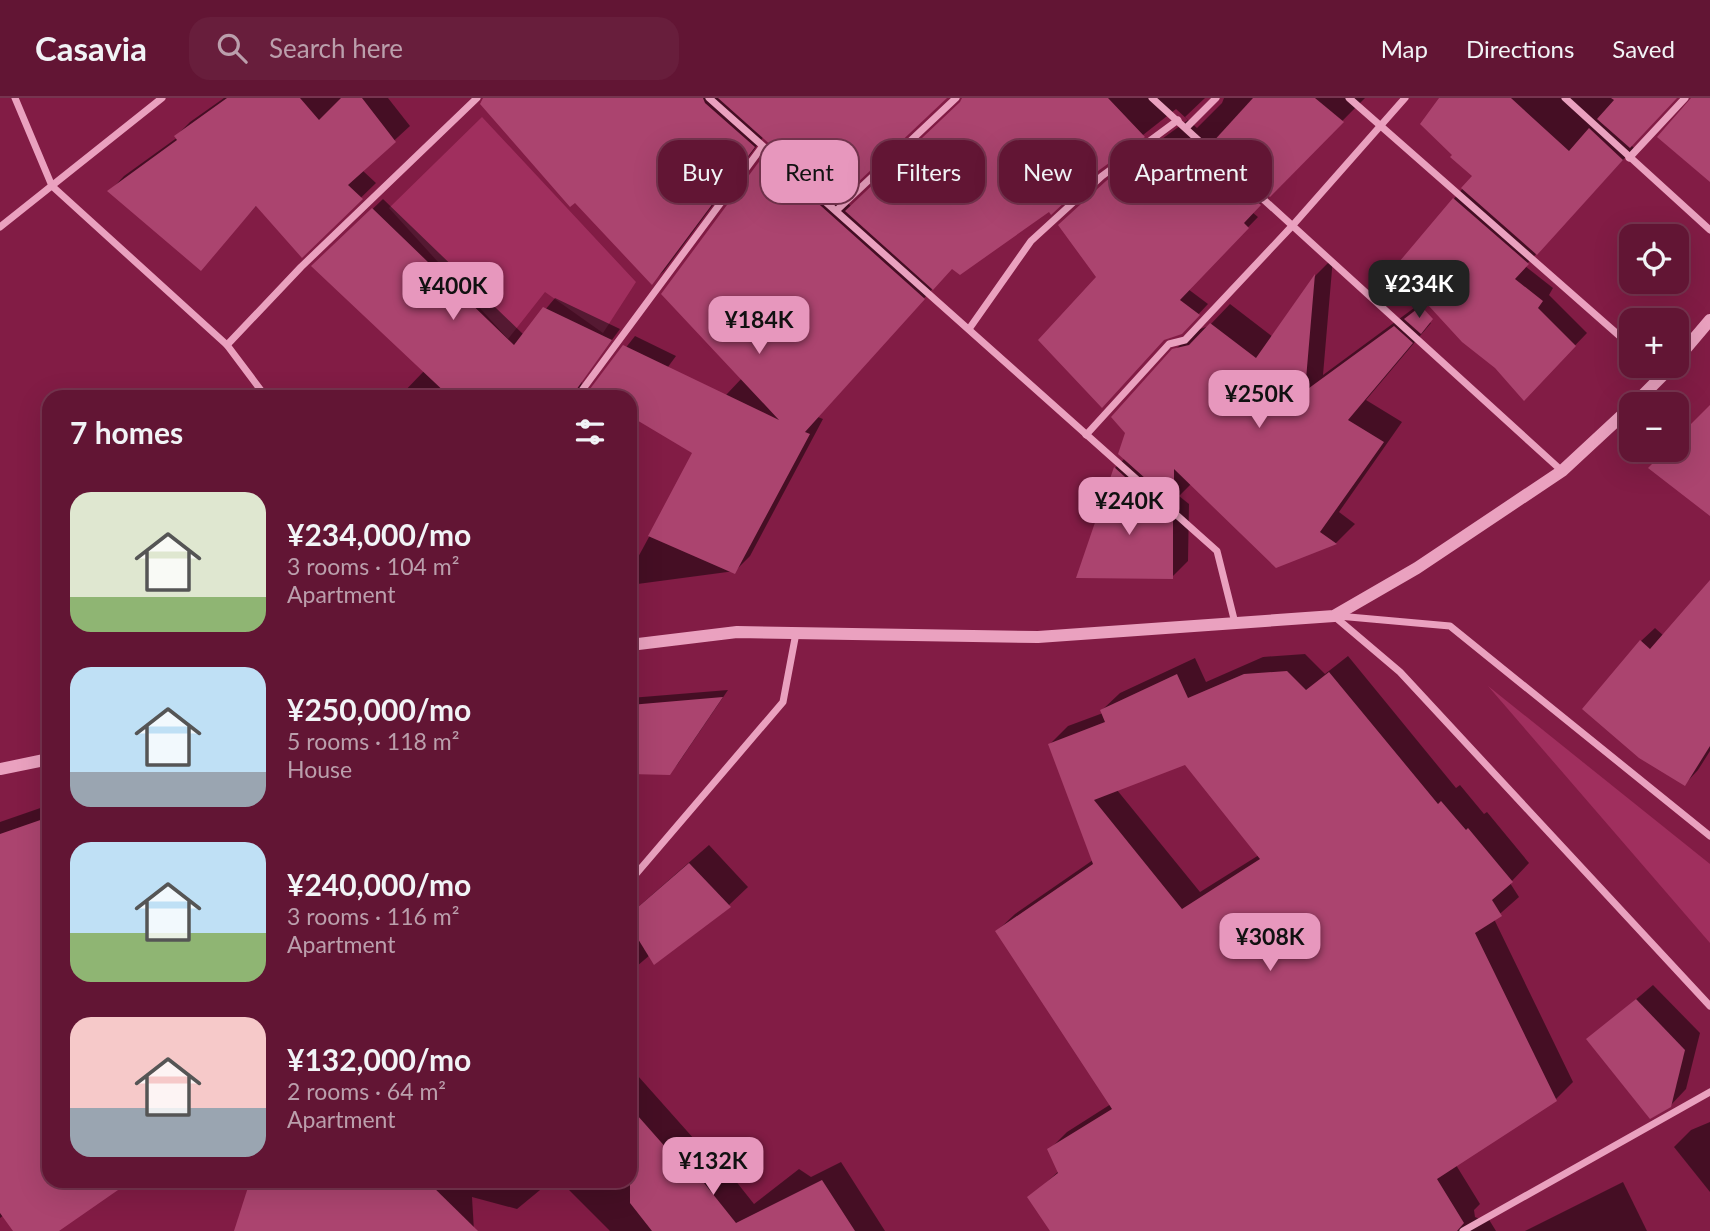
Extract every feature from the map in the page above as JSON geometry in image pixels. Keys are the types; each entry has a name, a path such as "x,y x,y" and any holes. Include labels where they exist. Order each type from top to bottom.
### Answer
{"street":[{"path":"15,98 52,186 228,345 261,390"},
{"path":"0,227 162,98"},
{"path":"228,345 301,267 477,98"},
{"path":"709,98 761,146"},
{"path":"837,210 957,98"},
{"path":"1152,98 1563,471"},
{"path":"1186,128 1216,98"},
{"path":"1349,98 1619,335"},
{"path":"1086,435 1170,344 1185,340 1293,225 1405,98"},
{"path":"1565,98 1710,230"},
{"path":"1629,159 1685,98"},
{"path":"969,329 1031,242 1102,176 1178,120"},
{"path":"582,390 761,148"},
{"path":"829,203 1217,551 1235,623"},
{"path":"1689,345 1710,320"},
{"path":"1646,392 1660,378"},
{"path":"1334,616 1417,568 1563,471 1619,418"},
{"path":"1334,616 1400,672 1710,1006"},
{"path":"637,644 737,632 1038,637 1334,616 1450,626 1710,836"},
{"path":"637,873 783,702 796,633"},
{"path":"0,769 42,760"},
{"path":"1463,1231 1710,1092"}],"shaded area":[{"path":"482,117 636,282 603,333 545,292 508,339 389,208"},
{"path":"1488,686 1710,864 1710,943"}],"building":[{"path":"227,98 300,98 319,120 341,98 362,98 396,142 348,185 363,199 302,258 256,206 201,271 107,191 177,140 174,136"},
{"path":"483,98 703,98 705,103 755,147 747,158 747,140 658,140 658,203 713,203 652,285 575,203 570,207 480,104"},
{"path":"718,98 947,98 903,140 872,140 872,169 858,182 858,140 765,140"},
{"path":"962,98 1108,98 1145,137 1141,140 1110,140 1110,162 1096,173 1096,140 999,140 999,203 1064,203 1051,215 1049,212 960,275 952,269 933,290 845,211 853,203 858,203 858,199 872,185 872,203 985,203 985,140 920,140"},
{"path":"1253,98 1315,98 1344,122 1272,195 1272,140 1215,140"},
{"path":"1439,98 1511,98 1569,151 1589,128 1623,160 1537,255 1461,188 1472,176 1450,157 1452,155 1420,124"},
{"path":"1611,98 1677,98 1630,148 1597,119 1614,100"},
{"path":"1691,98 1710,98 1710,182 1657,137"},
{"path":"761,159 761,203 818,203 925,299 805,432 810,434 735,574 648,536 692,453 637,420 637,390 589,390 623,345 779,420 661,294 728,203 747,203 747,178"},
{"path":"1110,178 1110,203 1261,205 1244,223 1249,228 1180,300 1200,315 1182,334 1164,340 1102,408 1038,340 1096,277 1058,225 1082,203 1096,203 1096,190"},
{"path":"1453,198 1529,264 1515,279 1543,301 1538,308 1576,346 1524,401 1495,368 1462,342 1394,268"},
{"path":"372,208 514,345 543,307 612,340 576,390 443,390 311,266"},
{"path":"1315,274 1305,391 1394,326 1413,343 1348,420 1384,442 1320,532 1337,544 1276,568 1174,469 1174,504 1118,454 1125,433 1111,417 1172,349 1189,345 1210,323 1256,358"},
{"path":"1421,306 1433,319 1421,334 1404,319"},
{"path":"1710,405 1710,516 1648,468 1654,462 1689,462 1689,426"},
{"path":"1114,467 1173,520 1173,579 1076,578"},
{"path":"1710,580 1710,746 1685,786 1639,758 1582,709 1640,640 1650,649"},
{"path":"1287,671 1306,690 1329,672 1438,804 1441,801 1466,830 1468,828 1513,882 1492,900 1502,916 1475,933 1557,1101 1437,1179 1464,1223 1457,1231 1050,1231 1027,1197 1058,1173 1047,1149 1112,1109 995,931 1093,864 1048,744 1105,722 1100,710 1177,674 1188,698 1244,674","holes":["1185,765 1260,859 1182,909 1094,800"]},
{"path":"723,697 670,775 637,774 637,704"},
{"path":"42,819 42,1188 121,1188 59,1231 13,1231 0,1213 0,834"},
{"path":"689,863 731,907 654,965 637,937 637,908"},
{"path":"1636,999 1685,1050 1671,1107 1650,1119 1586,1039"},
{"path":"637,1115 683,1167 688,1163 736,1223 822,1180 855,1231 652,1231 630,1203 630,1188 637,1188"},
{"path":"248,1188 434,1188 478,1231 234,1231"}]}
